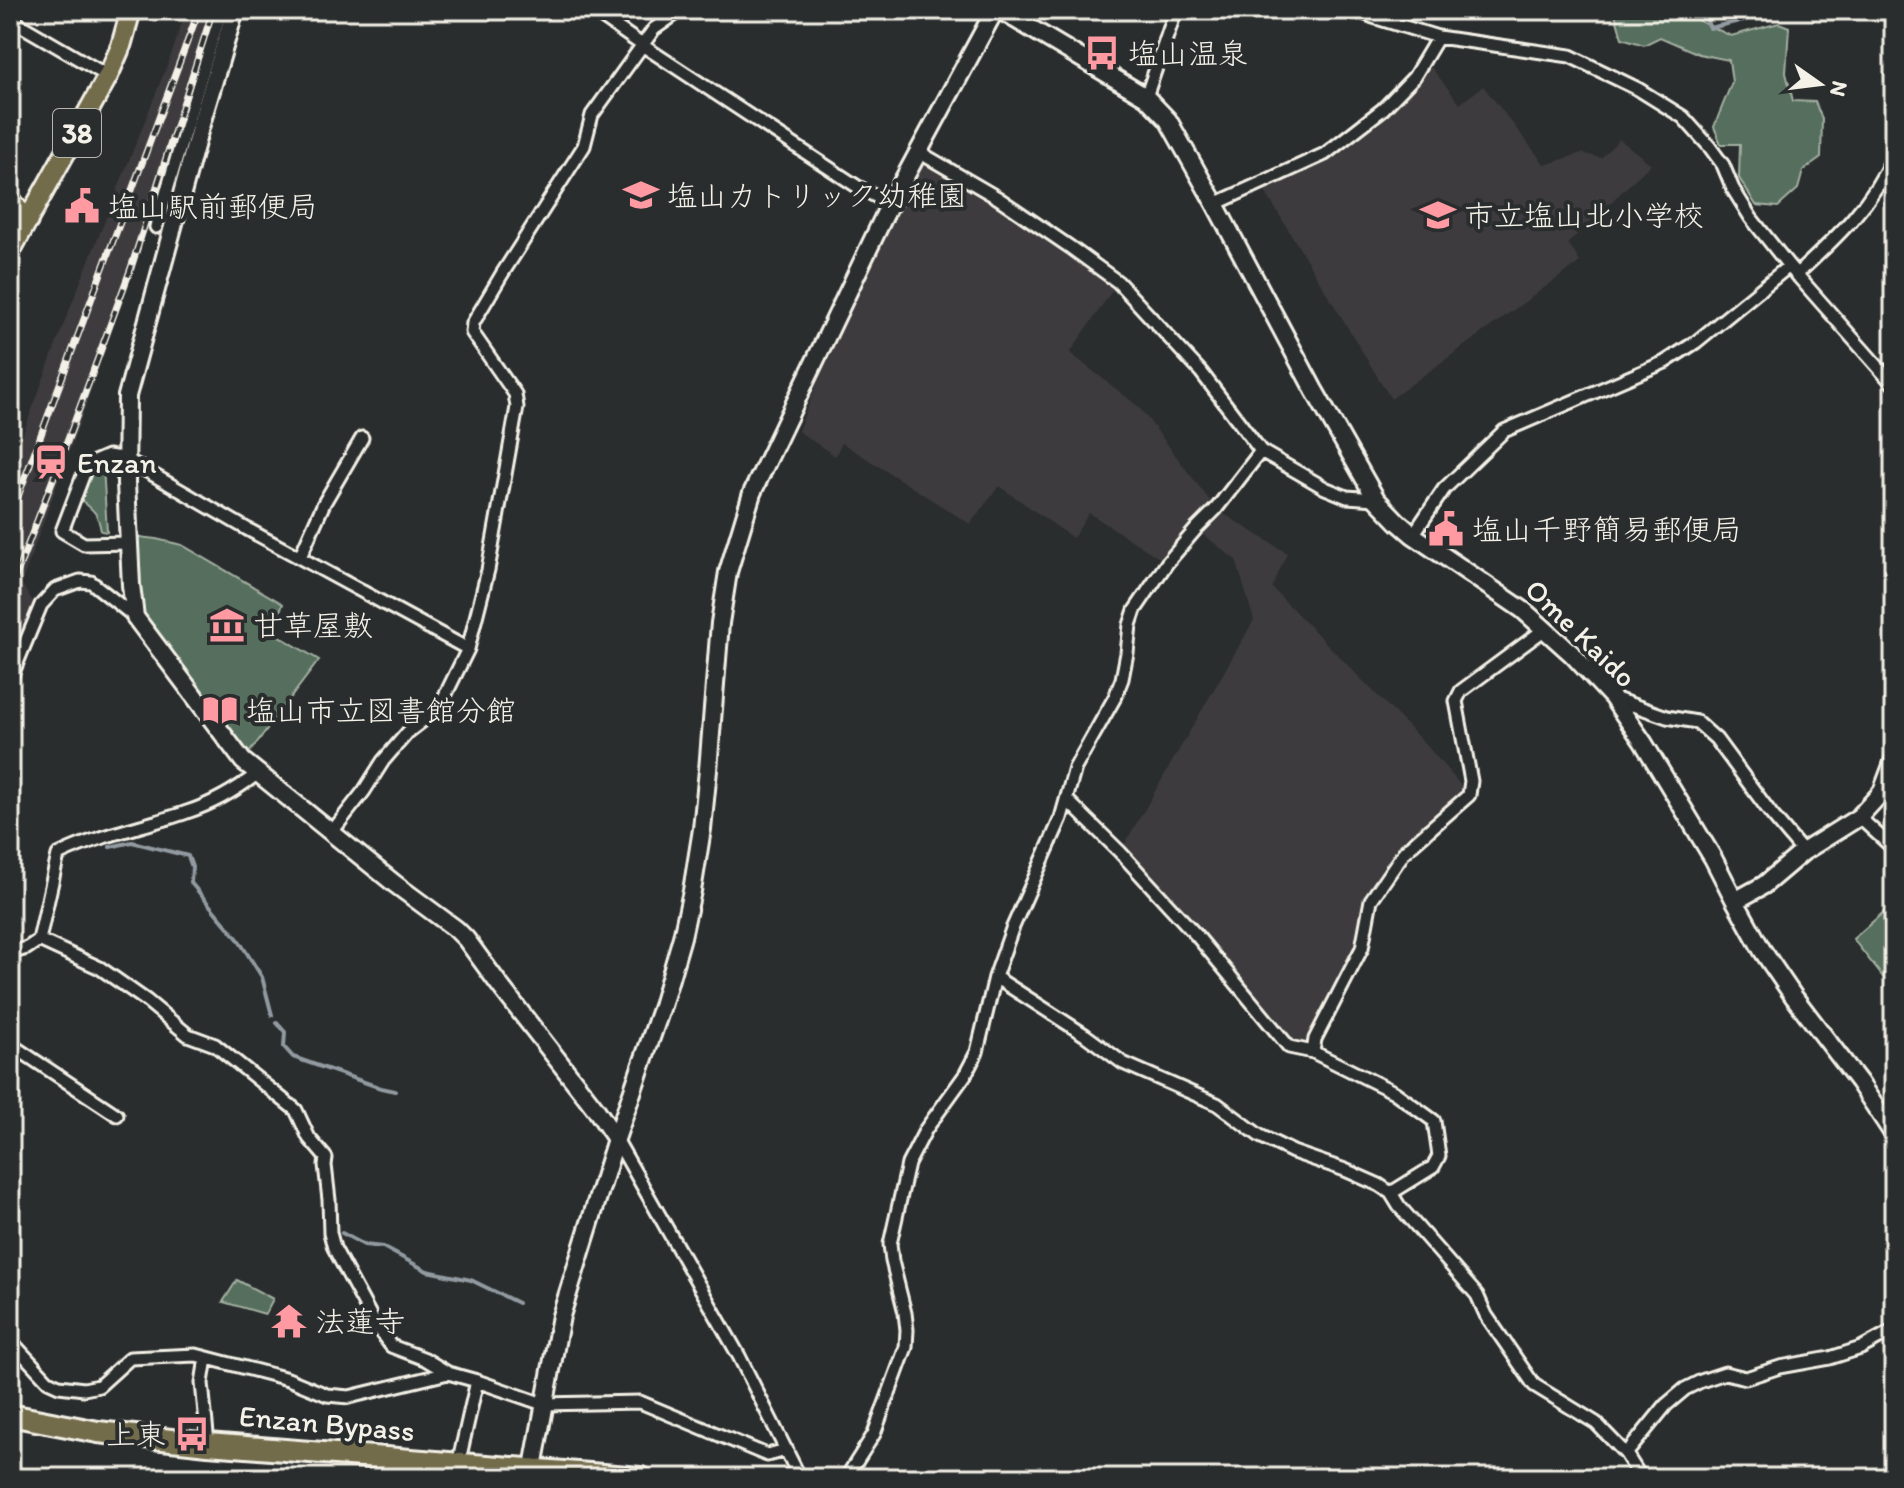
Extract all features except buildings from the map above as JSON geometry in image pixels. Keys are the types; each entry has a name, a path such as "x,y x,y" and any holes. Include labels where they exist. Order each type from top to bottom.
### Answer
{"highway":[{"name":"Enzan Bypass","path":"10,1415 98,1432 456,1471 641,1478"}],"main road":[{"name":"38","path":"10,252 108,76 121,46 131,10"},
{"path":"10,199 28,221"}],"street":[{"path":"156,227 221,10"},
{"path":"135,617 129,543 127,396 235,10"},
{"path":"592,10 858,187 891,204"},
{"path":"331,833 408,732 439,708 468,649 488,570 517,407 515,394 472,332 473,323 584,146 592,115 654,29 681,10"},
{"path":"531,1474 561,1316 682,937 692,891 708,770 720,623 728,572 752,493 891,204 998,10"},
{"name":"Ome Kaido","path":"998,10 1146,97 1168,120 1376,499 1413,535 1523,610 1612,697 1713,858 1762,950 1894,1135"},
{"path":"1146,97 1176,10"},
{"path":"1356,10 1438,37 1570,56 1638,89 1683,117 1723,165 1751,218 1792,271 1894,385"},
{"path":"10,19 108,76"},
{"path":"1215,204 1325,154 1383,109 1414,77 1438,37"},
{"path":"919,152 998,198 1118,282 1201,372 1261,451 1325,488 1347,497 1376,499"},
{"path":"1413,535 1444,489 1504,431 1665,362 1839,235 1860,211 1894,154"},
{"path":"300,557 324,503 362,438"},
{"path":"846,1478 874,1434 906,1347 905,1313 890,1244 908,1164 926,1129 965,1075 977,1052 995,977 1012,929 1061,818 1075,768 1110,707 1122,679 1135,610 1167,563 1216,509 1261,451"},
{"path":"129,543 84,544 62,531 87,465 108,456 126,459 468,649"},
{"path":"10,680 41,605 55,590 80,581 91,582 135,617 243,761 466,939 616,1139 739,1356 800,1478"},
{"path":"1313,1052 1315,1039 1362,948 1371,900 1405,851 1469,795 1471,781 1456,701 1461,691 1545,629"},
{"path":"1612,697 1667,717 1697,722 1716,739 1803,852"},
{"path":"1735,901 1764,885 1803,852 1859,817 1882,792 1894,760"},
{"path":"10,953 39,940 58,855 80,844 190,811 239,788 257,774"},
{"path":"1067,800 1197,936 1289,1047 1313,1052 1394,1092 1434,1121 1439,1156 1433,1167 1391,1193"},
{"path":"1859,817 1894,849"},
{"path":"39,940 100,968 188,1035 215,1045 296,1110 309,1138 326,1158 330,1233 334,1248 376,1326 391,1346 425,1359 448,1373 543,1404 640,1402 767,1455 787,1450"},
{"path":"995,977 1123,1063 1217,1104 1260,1136 1293,1152 1345,1170 1391,1193 1477,1295 1486,1315 1534,1385 1596,1423 1626,1454 1641,1478"},
{"path":"10,1044 117,1115"},
{"path":"1626,1454 1666,1405 1685,1389 1701,1381 1725,1373 1746,1378 1780,1367 1830,1358 1861,1348 1894,1330"},
{"path":"10,1340 48,1381 59,1386 84,1389 99,1386 130,1358 196,1355 288,1379 327,1395 349,1397 448,1373"},
{"path":"206,1358 202,1383 208,1444"},
{"path":"456,1471 477,1381"}],"shaded area":[{"path":"186,10 221,10 21,584 35,604 10,657 10,469"},
{"name":"市立塩山北小学校","path":"1431,67 1460,104 1483,86 1545,165 1582,153 1601,158 1619,139 1651,164 1568,243 1580,262 1391,399 1263,188 1327,154 1395,104"},
{"path":"919,152 1118,282 1070,353 1139,407 1216,509 1287,553 1272,588 1427,746 1469,795 1405,851 1371,900 1362,948 1315,1039 1289,1047 1120,852 1254,620 1236,560 1196,529 1167,563 1089,513 1073,538 999,486 970,524 842,443 835,456 798,431 886,212"}],"green space":[{"path":"1616,10 1688,10 1699,21 1731,36 1779,23 1789,27 1786,73 1793,101 1815,102 1822,119 1821,158 1803,171 1798,189 1778,207 1756,205 1739,178 1740,144 1721,144 1714,127 1732,82 1729,60 1699,54 1660,37 1644,45 1622,38"},
{"path":"103,466 107,532 101,531 95,513 81,500 93,468"},
{"path":"130,536 182,545 283,604 271,631 319,660 243,761 143,629"},
{"path":"1894,903 1894,991 1853,939"},
{"path":"237,1280 273,1299 265,1314 223,1302"}],"waterway":[{"path":"1702,10 1710,28 1786,10"},
{"path":"110,847 132,842 188,856 192,867 191,883 238,939 262,977 272,1015"},
{"path":"277,1023 285,1032 284,1047 293,1057 395,1091"},
{"path":"342,1233 364,1245 383,1247 427,1271 471,1280 518,1303"}],"railway":[{"path":"10,518 199,10"},
{"path":"10,591 131,268 213,10"}],"place":[{"name":"塩山温泉","path":"1102,53"},
{"name":"塩山カトリック幼稚園","path":"641,195"},
{"name":"塩山駅前郵便局","path":"82,206"},
{"name":"市立塩山北小学校","path":"1438,215"},
{"name":"Enzan","path":"51,462"},
{"name":"塩山千野簡易郵便局","path":"1446,529"},
{"name":"甘草屋敷","path":"227,625"},
{"name":"塩山市立図書館分館","path":"220,710"},
{"name":"法蓮寺","path":"289,1321"},
{"name":"上東","path":"192,1434"}]}
